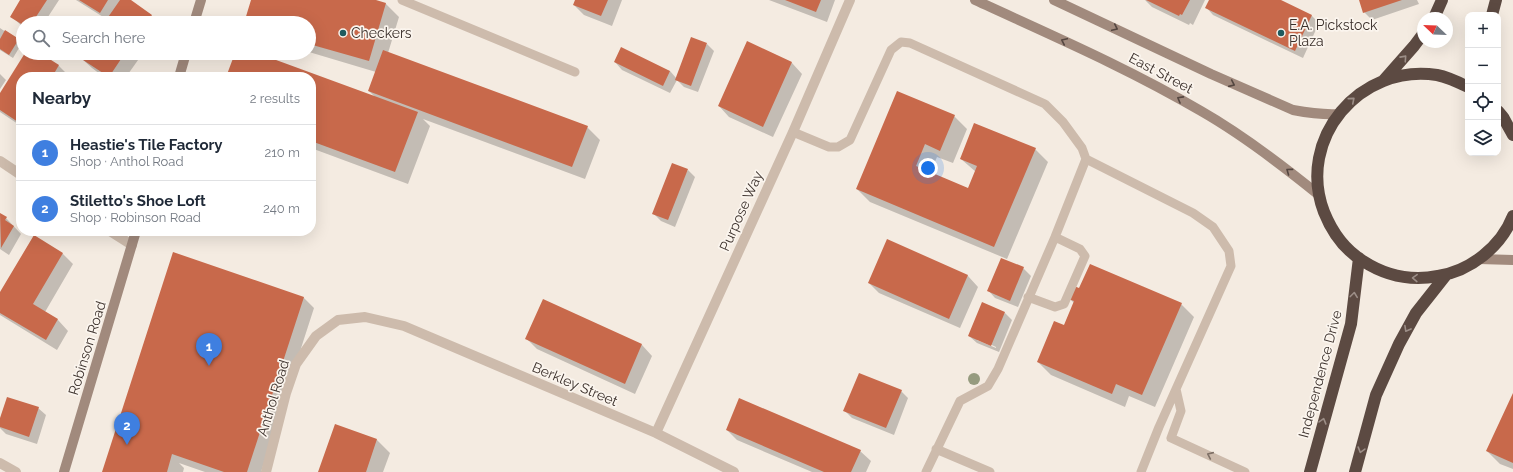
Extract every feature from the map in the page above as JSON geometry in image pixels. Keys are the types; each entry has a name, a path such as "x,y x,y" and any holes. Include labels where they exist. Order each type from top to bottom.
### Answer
{"highway":[{"path":"1437,12 1442,0"},
{"path":"1493,12 1496,0"},
{"path":"1384,80 1417,42"},
{"path":"1465,85 1453,79 1437,75 1417,73 1401,75 1384,80 1368,87 1354,98 1339,114 1328,132 1320,156 1318,175 1319,195 1324,213 1333,230 1346,248 1359,258 1378,270 1398,276 1425,278 1446,275 1464,268 1479,259 1493,247 1513,216"},
{"path":"1501,115 1513,134"},
{"name":"Independence Drive","path":"1310,472 1351,324 1359,258"},
{"path":"1355,472 1376,395 1399,344 1416,313 1446,275"}],"main road":[{"path":"196,16 201,0"},
{"name":"East Street","path":"975,0 1141,78 1202,111 1257,148 1319,195"},
{"name":"East Street","path":"1054,0 1211,74 1294,110 1314,114 1339,114"},
{"path":"180,72 184,60"},
{"name":"Robinson Road","path":"64,472 135,236"},
{"path":"1479,259 1513,260"}],"street":[{"name":"Purpose Way","path":"656,433 793,132 850,0"},
{"path":"0,161 16,172"},
{"path":"118,236 132,245"},
{"name":"Anthol Road","path":"266,472 286,393 296,364 316,336 338,320 365,316 404,326"},
{"name":"Berkley Street","path":"404,326 656,433 719,469 734,472"},
{"path":"0,463 16,472"}],"lane":[{"path":"402,0 576,72"},
{"path":"793,132 829,147 838,148 850,140 891,50 901,42 910,43 1046,104 1063,122 1082,148 1086,159 1055,237 998,369 988,386 960,400 926,472"},
{"path":"1086,159 1193,213 1214,227 1229,251 1231,266 1141,472"},
{"path":"1028,297 1055,307 1064,304 1084,256 1080,249 1055,237"},
{"path":"1176,389 1181,411 1171,438 1245,472"},
{"path":"936,449 990,472"}],"building":[{"path":"20,0 47,0 37,16 16,16 16,21 10,17"},
{"path":"79,0 108,0 100,13"},
{"path":"120,0 131,0 152,15 151,16 109,16"},
{"name":"Checkers","path":"251,0 376,0 386,3 369,61 316,46 316,16 246,16"},
{"path":"575,0 608,0 601,16 573,5"},
{"path":"785,0 821,0 816,12"},
{"path":"1146,0 1190,0 1182,15 1180,14 1179,16"},
{"name":"E.A. Pickstock Plaza","path":"1209,0 1281,0 1312,15 1295,51 1205,8"},
{"path":"1359,0 1402,0 1363,13"},
{"path":"5,30 16,37 16,44 9,55 0,49 0,39"},
{"path":"691,37 707,43 691,86 675,80"},
{"path":"747,41 792,62 763,127 718,106"},
{"path":"621,47 670,71 663,86 614,62"},
{"path":"383,50 588,126 572,167 368,91"},
{"path":"21,60 51,60 59,65 55,72 16,72 16,121 0,110 0,93"},
{"path":"83,60 120,60 112,72 101,72"},
{"path":"232,60 276,60 309,72 228,72"},
{"path":"316,75 418,112 395,172 316,143"},
{"path":"897,91 955,115 940,151 925,144 916,166 968,188 977,166 960,159 974,123 1036,148 994,247 856,189"},
{"path":"672,163 688,169 668,220 652,214"},
{"path":"0,213 7,217 5,220 14,226 1,248"},
{"path":"33,236 63,253 33,304 58,319 46,340 0,313 0,292"},
{"path":"887,239 968,275 949,319 868,283"},
{"path":"173,252 304,297 247,472 224,472 172,454 167,472 102,472"},
{"path":"1001,258 1024,267 1010,301 987,291"},
{"path":"1090,264 1182,303 1142,395 1116,384 1112,394 1037,362 1054,321 1064,325 1074,301 1068,299 1074,286 1079,288"},
{"path":"543,299 642,344 625,384 525,339"},
{"path":"982,302 1005,312 991,346 968,336"},
{"path":"859,373 902,390 886,428 843,411"},
{"path":"1513,393 1513,463 1486,451"},
{"path":"7,397 39,407 29,437 0,427 0,418"},
{"path":"739,398 861,450 851,472 824,472 726,430"},
{"path":"335,424 377,439 366,472 318,472"}],"place":[{"name":"Checkers","path":"343,33"},
{"name":"E.A. Pickstock Plaza","path":"1281,33"},
{"name":"Heastie's Tile Factory","path":"209,366"},
{"name":"Stiletto's Shoe Loft","path":"127,445"}]}
